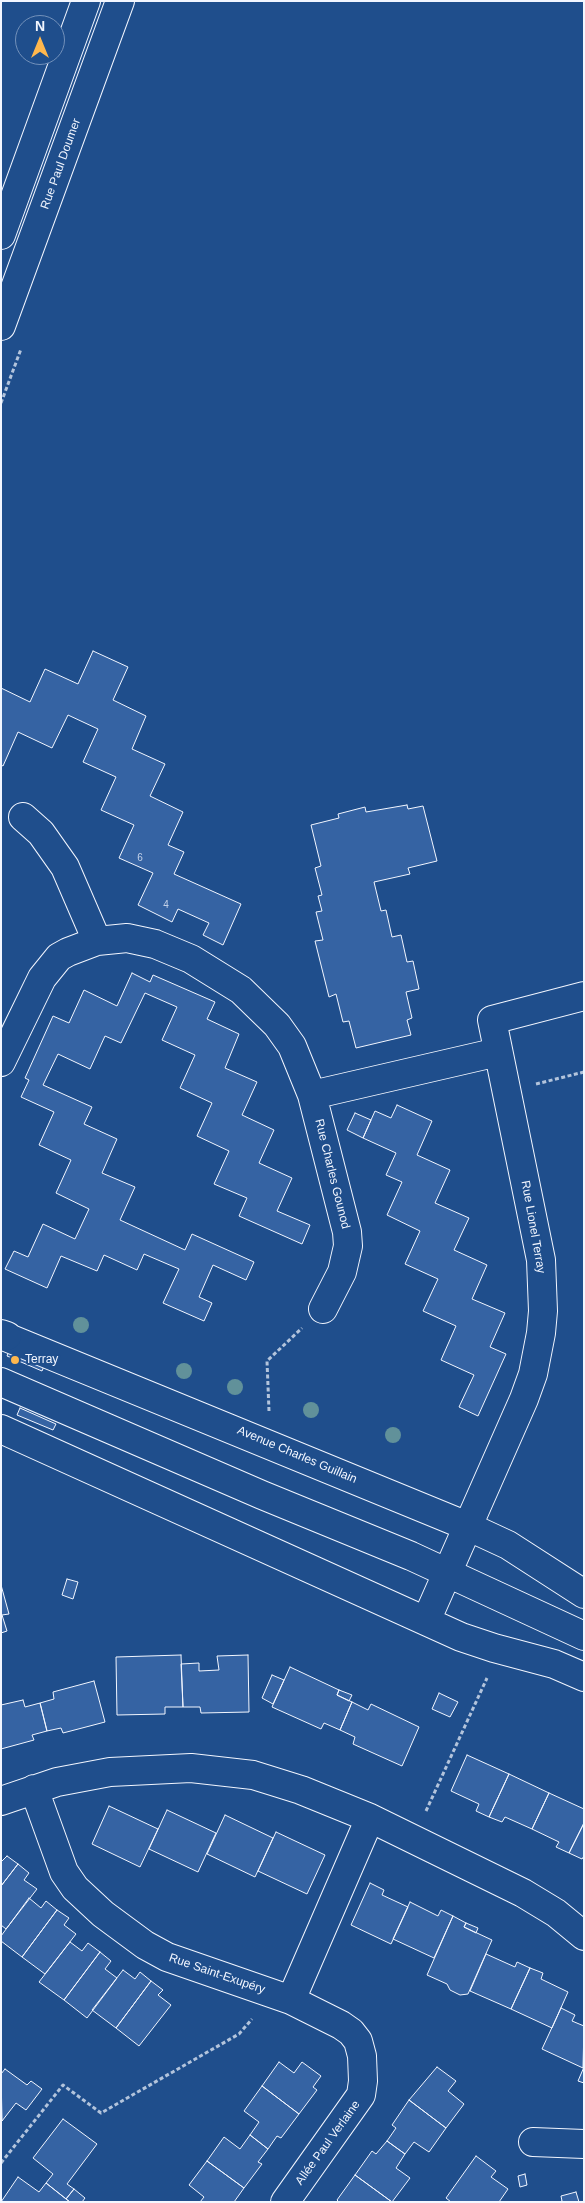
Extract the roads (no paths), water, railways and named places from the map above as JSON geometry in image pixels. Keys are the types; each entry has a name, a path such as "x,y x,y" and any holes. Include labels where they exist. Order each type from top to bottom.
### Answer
{"street":[{"path":"1,235 86,1"},
{"name":"Rue Paul Doumer","path":"1,326 120,1"},
{"path":"22,817 41,833 66,867 96,941"},
{"name":"Rue Charles Gounod","path":"1,1062 42,978 59,958 68,952 96,941 127,938 155,944 191,958 234,985 277,1025 292,1046 312,1094 347,1232 348,1246 342,1272 322,1309"},
{"name":"Rue Lionel Terray","path":"447,1573 524,1399 533,1374 542,1333 544,1311 541,1260 492,1020 584,996"},
{"path":"312,1094 498,1052"},
{"name":"Avenue Charles Guillain","path":"3,1335 467,1526 508,1545 584,1594"},
{"path":"1,1382 262,1495 411,1556 584,1636"},
{"path":"1,1429 426,1621 494,1648 554,1664 584,1677"},
{"path":"426,1621 447,1573"},
{"path":"1,1801 34,1789 110,1772 191,1768 253,1775 276,1781 331,1801 370,1818 539,1902 584,1936"},
{"name":"Rue Saint-Exupéry","path":"34,1789 64,1872 75,1888 103,1914 139,1941 167,1957 282,1997"},
{"path":"282,1997 370,1818"},
{"name":"Allée Paul Verlaine","path":"282,1997 341,2025 351,2032 358,2042 362,2056 364,2080 357,2104 286,2202"},
{"path":"533,2142 584,2144"}],"place":[{"name":"Terray","path":"15,1360"}]}
